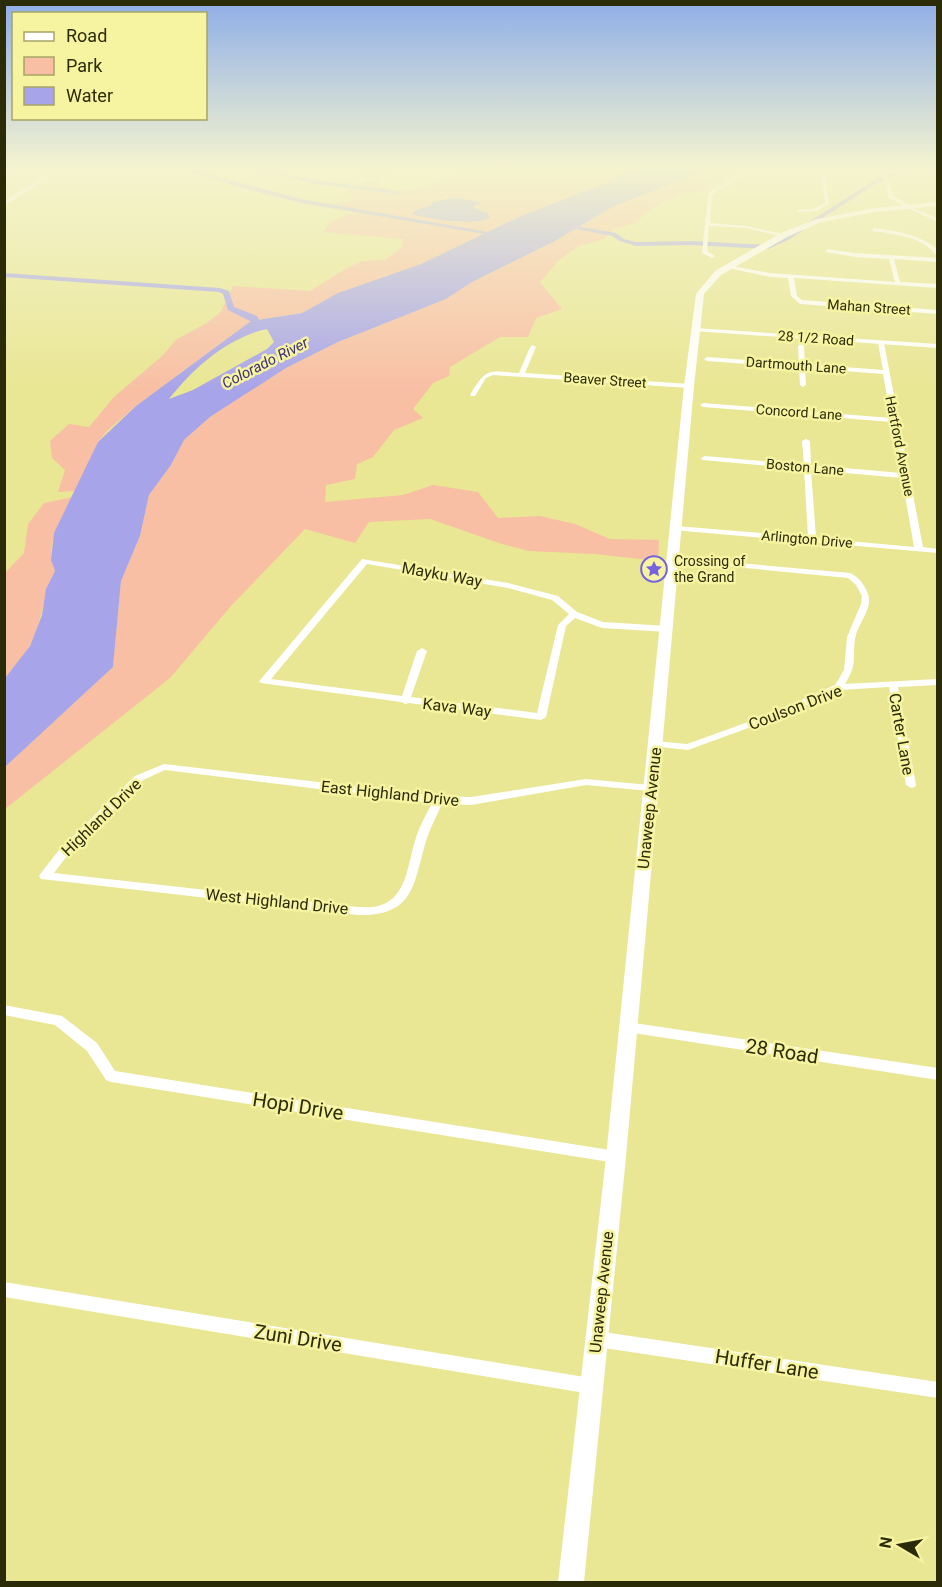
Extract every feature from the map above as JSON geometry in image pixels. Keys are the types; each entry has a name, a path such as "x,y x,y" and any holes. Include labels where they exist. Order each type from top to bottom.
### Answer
{"main road":[{"name":"Unaweep Avenue","path":"571,1582 616,1157 689,386 700,294 710,280 727,267 773,241"}],"street":[{"path":"705,241 704,252 712,256"},
{"path":"826,251 891,257 938,258 935,249 917,241"},
{"path":"891,257 898,283"},
{"path":"727,267 759,274 791,277 938,286"},
{"name":"Mahan Street","path":"791,277 794,296 800,302 938,312"},
{"name":"28 1/2 Road","path":"695,330 938,346"},
{"name":"Hartford Avenue","path":"881,343 919,549"},
{"path":"801,346 803,385"},
{"path":"522,374 533,347"},
{"name":"Dartmouth Lane","path":"707,359 886,372"},
{"name":"Beaver Street","path":"473,395 487,374 522,374 689,386"},
{"name":"Concord Lane","path":"703,405 895,420"},
{"path":"806,441 812,540"},
{"name":"Boston Lane","path":"705,459 906,476"},
{"name":"Arlington Drive","path":"676,528 938,551"},
{"path":"673,559 850,576 866,596 865,604 851,637 849,670 838,687"},
{"name":"Mayku Way","path":"264,681 365,561 508,586 555,598 574,614 602,625 667,628"},
{"name":"Kava Way","path":"264,681 541,717 562,625 574,614"},
{"path":"405,701 422,651"},
{"name":"Coulson Drive","path":"655,744 688,747 773,716 838,687 938,682"},
{"name":"Carter Lane","path":"893,683 902,721 911,785"},
{"name":"East Highland Drive","path":"164,767 439,801 471,801 586,782 650,788"},
{"name":"Highland Drive","path":"45,876 63,853 139,778 164,767"},
{"name":"West Highland Drive","path":"45,876 358,911 376,911 390,906 399,899 408,882 424,830 439,801"},
{"name":"Hopi Drive","path":"4,1010 58,1020 92,1047 111,1076 616,1157"},
{"name":"28 Road","path":"627,1027 938,1074"},
{"name":"Zuni Drive","path":"4,1289 591,1386"},
{"name":"Huffer Lane","path":"597,1339 938,1390"}],"green space":[{"path":"403,241 469,241 421,264 338,293 302,313 251,321 136,406 108,430 98,442 76,491 58,492 65,470 52,458 50,441 69,424 89,427 114,397 162,356 177,339 220,313 233,286 310,291 347,268 363,261 384,260 402,248"},
{"path":"555,241 597,241 579,246 559,260 540,282 562,309 536,318 528,337 500,337 450,367 449,376 433,383 413,409 423,418 394,430 373,457 357,464 355,479 326,485 325,502 403,495 433,485 478,492 498,518 540,516 575,524 610,539 659,540 658,561 595,554 529,551 430,519 369,522 355,543 305,529 231,606 170,678 5,809 5,767 113,667 121,581 140,536 149,495 171,465 184,440 210,417 286,368 338,342 446,299 472,282"},
{"path":"73,497 63,514 52,542 52,562 55,571 35,634 26,652 5,678 5,573 24,553 28,524 44,503"}],"water":[{"name":"Colorado River","path":"469,241 555,241 472,282 446,299 338,342 286,368 210,417 184,440 171,465 149,495 140,536 121,581 113,667 5,767 5,678 30,646 42,615 46,589 55,571 51,560 54,533 98,442 136,406 251,321 302,313 338,293 421,264","holes":["267,329 274,342 267,349 193,390 169,399 200,365 225,346"]}],"waterway":[{"path":"626,241 636,244 691,243 768,247 781,241"},
{"path":"4,275 220,290 226,293 231,308 255,320"}],"place":[{"name":"Crossing of the Grand","path":"654,569"}]}
